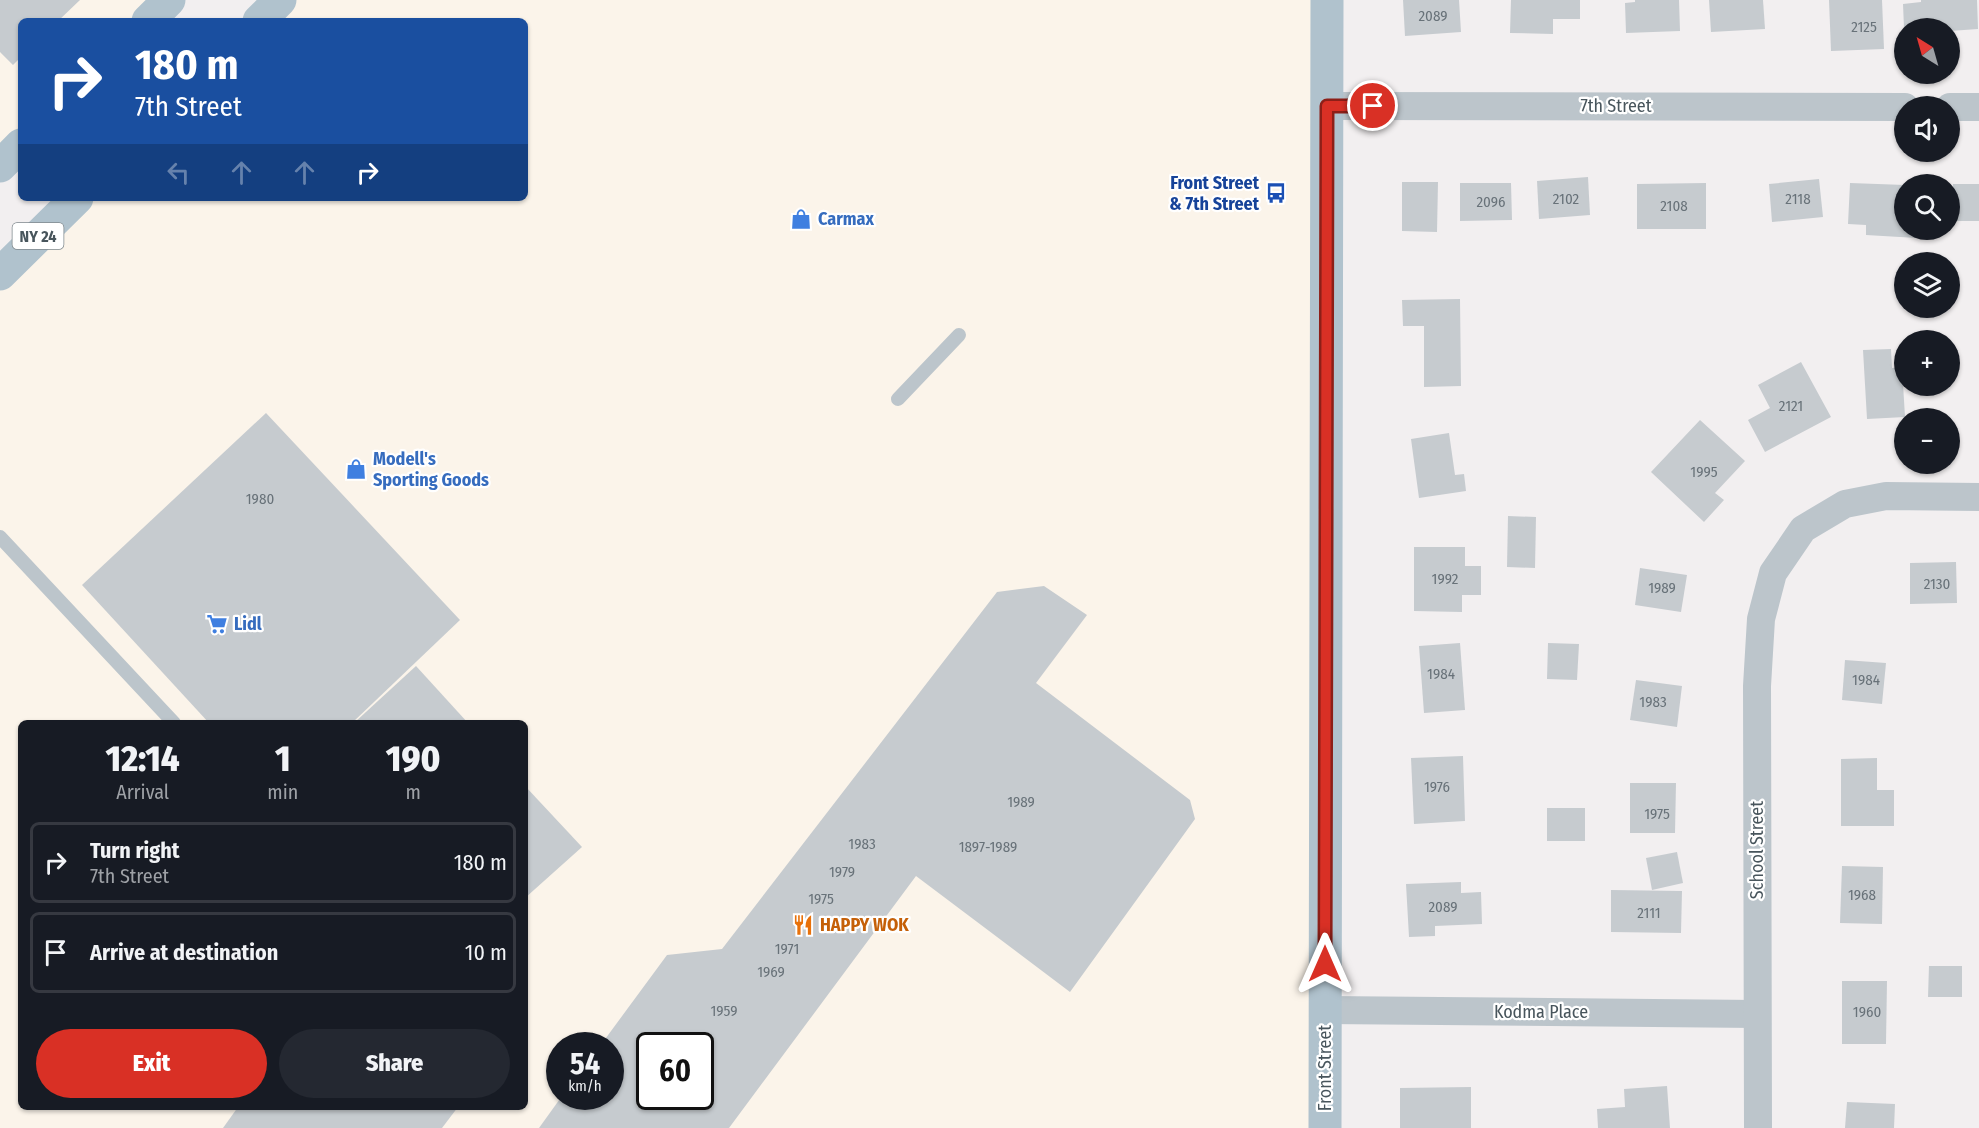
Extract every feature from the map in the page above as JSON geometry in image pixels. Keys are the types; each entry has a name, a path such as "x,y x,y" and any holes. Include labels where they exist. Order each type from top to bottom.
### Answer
{"main road":[{"path":"151,18 169,0"},
{"path":"262,18 280,0"},
{"name":"Front Street","path":"1325,1128 1327,0"},
{"path":"0,166 18,149"},
{"name":"NY 24","path":"0,274 73,201"}],"street":[{"name":"7th Street","path":"1327,106 1894,107"},
{"path":"1960,107 1979,107"},
{"name":"School Street","path":"1758,1128 1757,686 1761,620 1773,573 1803,530 1845,504 1886,496 1979,497"},
{"name":"Kodma Place","path":"1325,1011 1757,1014"}],"lane":[{"path":"898,399 959,335"},
{"path":"0,537 171,720"}],"shaded area":[{"path":"0,0 155,0 137,18 18,18 18,135 0,153"},
{"path":"277,0 1327,0 1325,1128 0,1128 0,273 73,201 528,201 528,18 259,18"}],"building":[{"path":"0,0 80,0 61,18 18,18 18,60 13,65 0,52"},
{"path":"1403,0 1459,0 1461,32 1405,36"},
{"path":"1511,0 1580,0 1580,19 1553,19 1553,34 1510,33"},
{"path":"1635,0 1679,0 1680,31 1626,33 1625,3 1635,2"},
{"path":"1709,0 1763,0 1765,29 1711,32"},
{"path":"1829,0 1882,0 1884,49 1831,51"},
{"path":"1921,0 1977,0 1978,29 1960,30 1960,18 1904,18 1903,4 1921,2"},
{"path":"1588,177 1590,215 1539,219 1537,181"},
{"path":"1819,179 1823,217 1772,222 1769,184"},
{"path":"1402,182 1438,182 1437,232 1402,231"},
{"path":"1460,183 1511,183 1512,220 1460,221"},
{"path":"1706,183 1706,229 1637,229 1637,184"},
{"path":"1850,183 1894,185 1894,237 1866,235 1866,225 1848,224"},
{"path":"1960,184 1979,184 1979,221 1960,221"},
{"path":"1460,299 1461,386 1424,387 1424,326 1403,326 1402,300"},
{"path":"1891,349 1894,396 1904,396 1904,408 1894,408 1894,418 1867,419 1863,350"},
{"path":"1801,362 1831,417 1765,452 1748,420 1770,408 1758,385"},
{"path":"266,413 460,620 355,720 206,720 82,585"},
{"path":"1700,420 1745,461 1715,493 1724,500 1704,522 1651,472"},
{"path":"1449,433 1455,475 1464,474 1466,491 1419,498 1411,439"},
{"path":"1508,516 1536,517 1535,568 1507,567"},
{"path":"1414,547 1465,547 1465,566 1481,566 1481,595 1462,595 1462,612 1414,611"},
{"path":"1956,562 1957,603 1910,604 1910,563"},
{"path":"1640,568 1687,575 1681,612 1635,605"},
{"path":"1044,586 1087,615 1036,683 1190,800 1195,819 1070,992 916,876 729,1128 539,1128 552,1110 624,1110 624,1032 610,1032 667,955 722,949 997,592"},
{"path":"1460,643 1465,710 1424,713 1419,646"},
{"path":"1548,643 1579,644 1577,680 1547,679"},
{"path":"1845,660 1886,663 1882,704 1842,700"},
{"path":"416,666 465,720 357,720"},
{"path":"1636,680 1682,686 1677,727 1630,720"},
{"path":"1463,756 1465,821 1414,824 1411,758"},
{"path":"1877,758 1877,790 1894,790 1894,826 1841,826 1841,759"},
{"path":"1630,783 1676,783 1675,833 1630,833"},
{"path":"528,789 582,847 528,895"},
{"path":"1547,808 1585,808 1585,841 1547,841"},
{"path":"1677,852 1683,883 1652,890 1646,858"},
{"path":"1842,866 1883,867 1882,924 1840,923"},
{"path":"1461,882 1461,893 1481,892 1482,924 1435,926 1435,936 1409,937 1406,884"},
{"path":"1611,890 1682,891 1681,933 1611,932"},
{"path":"1929,966 1962,966 1962,997 1928,997"},
{"path":"1842,981 1887,981 1886,1044 1842,1044"},
{"path":"1667,1086 1670,1128 1598,1128 1597,1109 1625,1107 1624,1089"},
{"path":"1471,1087 1471,1128 1400,1128 1400,1088"},
{"path":"1847,1102 1895,1104 1894,1128 1845,1128"},
{"path":"236,1110 456,1110 442,1128 223,1128"}],"place":[{"name":"Front Street & 7th Street","path":"1276,193"},
{"name":"Carmax","path":"801,219"},
{"name":"Modell's Sporting Goods","path":"356,469"},
{"name":"Lidl","path":"217,624"},
{"name":"HAPPY WOK","path":"803,925"}],"route":[{"path":"1325,964 1327,106 1373,106"}]}
